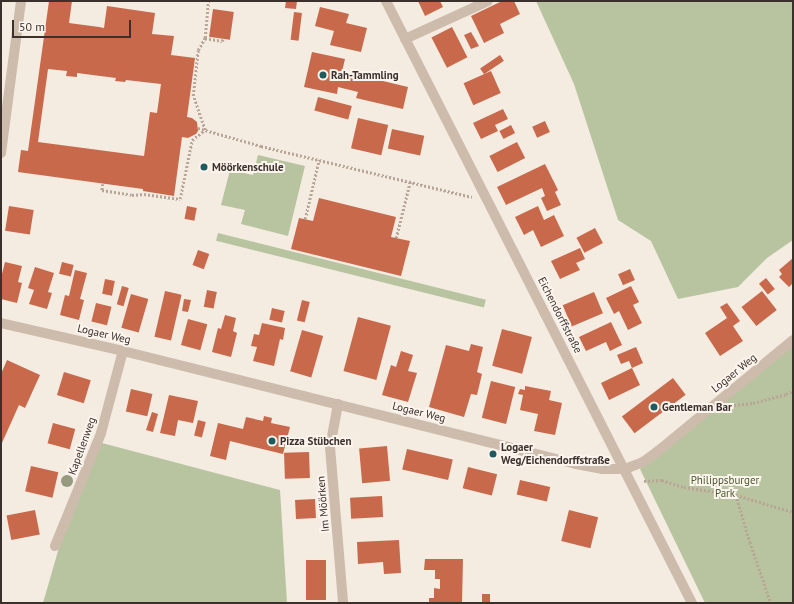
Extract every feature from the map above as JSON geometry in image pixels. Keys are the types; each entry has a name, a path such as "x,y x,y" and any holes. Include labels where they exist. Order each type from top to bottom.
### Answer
{"street":[{"path":"1,147 18,1"},
{"name":"Eichendorffstraße","path":"386,1 692,603"},
{"path":"405,39 488,1"},
{"name":"Logaer Weg","path":"1,323 123,351 576,464 602,468 625,469 643,462 658,451 793,340"},
{"name":"Kapellenweg","path":"55,546 101,433 123,351"},
{"name":"Im Möörken","path":"338,404 330,447 343,603"}],"path":[{"path":"205,130 193,96 198,50 205,38 208,1"},
{"path":"205,38 222,41 223,39"},
{"path":"198,128 319,160 488,201"},
{"path":"103,184 102,190 132,195 144,194 180,199 191,138 205,130"},
{"path":"305,219 319,160"},
{"path":"396,238 410,182"},
{"path":"729,409 734,405 753,403 793,391"},
{"path":"631,481 662,480 684,487 736,495 793,512"},
{"path":"736,495 754,555 771,603"}],"green space":[{"path":"536,1 793,1 793,240 767,258 738,287 678,299 651,241 618,220 574,84"},
{"path":"258,155 305,166 288,236 241,224 245,210 221,205 230,170 253,175"},
{"path":"218,233 486,300 484,308 216,241"},
{"name":"Philippsburger Park","path":"793,345 793,603 705,603 640,469"},
{"path":"102,443 280,490 287,603 43,603 58,551 87,475"}],"building":[{"path":"49,1 72,1 69,23 104,28 107,6 155,13 152,34 174,36 171,55 195,58 187,117 192,118 197,122 198,131 196,134 188,138 182,137 174,196 143,191 143,189 18,172 21,150 28,151","holes":["48,69 67,71 66,76 77,77 77,73 116,78 115,81 125,82 126,80 161,84 157,113 150,112 144,156 38,142"]},
{"path":"286,1 297,1 296,9 285,8"},
{"path":"418,1 440,1 443,7 425,16"},
{"path":"502,1 514,1 520,14 500,24 504,33 484,43 471,16"},
{"path":"320,7 349,14 346,23 367,28 361,52 330,45 334,31 315,26"},
{"path":"213,9 234,12 230,40 209,37"},
{"path":"294,12 302,13 299,41 291,40"},
{"path":"452,27 467,57 447,68 432,37"},
{"path":"471,32 479,46 471,49 464,35"},
{"path":"312,52 345,59 341,76 361,80 362,76 408,87 403,109 356,98 358,92 338,87 337,94 304,87"},
{"path":"500,55 504,61 484,74 480,68"},
{"path":"491,71 501,93 473,105 464,83"},
{"path":"318,97 352,106 348,120 314,111"},
{"path":"503,109 508,119 495,125 498,131 481,139 473,123"},
{"path":"358,118 388,125 381,155 351,148"},
{"path":"545,121 550,132 537,138 532,127"},
{"path":"511,125 515,133 504,139 499,131"},
{"path":"392,129 424,136 420,155 388,149"},
{"path":"517,142 525,158 498,172 489,156"},
{"path":"545,164 558,190 555,192 561,205 547,211 541,198 545,196 542,188 506,205 497,187"},
{"path":"319,198 396,217 391,237 410,241 401,276 291,249 299,218 313,221"},
{"path":"9,206 34,210 30,235 5,231"},
{"path":"187,206 197,208 194,221 185,219"},
{"path":"538,206 544,220 554,215 564,236 541,247 533,230 524,235 515,217"},
{"path":"595,228 603,243 584,253 576,238"},
{"path":"580,248 585,259 576,263 580,270 560,279 551,261"},
{"path":"198,250 209,254 204,269 193,265"},
{"path":"793,258 793,286 792,284 789,287 779,277 782,274 779,270"},
{"path":"5,262 22,266 18,282 22,283 17,303 1,299 1,278"},
{"path":"62,262 74,265 71,277 59,274"},
{"path":"35,267 54,273 48,292 52,293 47,309 29,304 34,290 28,288"},
{"path":"630,269 635,280 623,285 618,274"},
{"path":"75,270 87,273 80,299 84,300 79,320 60,315 65,295 69,296"},
{"path":"766,278 775,289 768,295 759,284"},
{"path":"105,279 115,281 112,296 102,294"},
{"path":"122,286 129,288 123,306 117,304"},
{"path":"631,286 639,302 633,305 642,323 628,330 619,311 614,314 606,298"},
{"path":"207,290 217,292 214,309 204,307"},
{"path":"165,291 182,295 171,341 154,337"},
{"path":"762,291 777,310 756,326 742,307"},
{"path":"594,292 603,313 572,326 563,305"},
{"path":"131,294 148,299 139,333 121,328"},
{"path":"184,299 191,300 188,312 182,311"},
{"path":"302,300 310,302 305,322 297,320"},
{"path":"96,303 112,307 107,325 91,321"},
{"path":"727,303 740,321 733,326 743,341 720,356 705,333 727,318 720,307"},
{"path":"272,308 285,311 282,323 269,320"},
{"path":"225,315 236,318 233,331 237,333 231,357 212,352 218,328 221,329"},
{"path":"358,317 391,326 376,380 344,371"},
{"path":"188,319 207,324 200,350 181,345"},
{"path":"611,322 622,345 610,351 606,342 586,351 579,337"},
{"path":"262,323 285,328 283,340 280,339 274,366 253,361 257,347 251,346 254,334 259,335"},
{"path":"502,329 532,337 522,374 492,366"},
{"path":"302,330 323,336 311,377 290,371"},
{"path":"471,344 483,347 477,372 482,374 477,395 471,394 464,417 429,407 446,345 469,351"},
{"path":"636,347 643,363 632,368 629,361 621,364 617,355"},
{"path":"401,351 413,355 408,371 417,373 408,402 382,395 391,365 396,367"},
{"path":"7,360 40,375 25,408 19,405 1,445 1,374"},
{"path":"632,368 640,385 609,400 601,383"},
{"path":"64,372 91,380 84,403 57,395"},
{"name":"Gentleman Bar","path":"673,378 686,395 635,433 622,417"},
{"path":"491,381 515,387 506,424 482,418"},
{"path":"525,386 551,391 549,400 562,403 555,435 534,431 538,414 520,410 523,395 518,394 520,389 525,390"},
{"path":"131,389 152,394 147,416 126,411"},
{"path":"169,395 198,401 193,423 178,420 175,436 160,433"},
{"path":"152,412 158,414 153,432 146,430"},
{"path":"264,416 272,418 271,423 290,427 283,454 230,441 226,460 210,456 218,423 243,429 246,417 263,421"},
{"path":"198,420 206,422 202,437 194,436"},
{"path":"53,423 75,429 70,449 48,443"},
{"path":"387,446 390,481 362,483 359,448"},
{"path":"407,449 453,460 448,480 402,469"},
{"path":"309,452 310,478 285,479 284,453"},
{"path":"31,466 58,472 52,498 25,491"},
{"path":"468,467 497,474 492,496 463,488"},
{"path":"520,480 550,487 547,502 517,495"},
{"path":"382,496 383,517 351,519 350,498"},
{"path":"315,499 316,518 296,519 295,500"},
{"path":"35,510 40,535 11,540 7,516"},
{"path":"569,510 598,517 590,548 561,541"},
{"path":"399,540 401,573 384,574 383,562 358,564 357,542"},
{"path":"425,559 463,559 462,603 429,603 429,598 434,598 434,588 440,589 440,579 435,579 435,570 424,570"},
{"path":"306,560 326,560 326,600 306,600"},
{"path":"482,594 490,594 490,603 482,603"}],"place":[{"name":"Rah-Tammling","path":"323,75"},
{"name":"Möörkenschule","path":"204,167"},
{"name":"Gentleman Bar","path":"654,407"},
{"name":"Pizza Stübchen","path":"272,441"},
{"name":"Logaer Weg/Eichendorffstraße","path":"493,454"}]}
